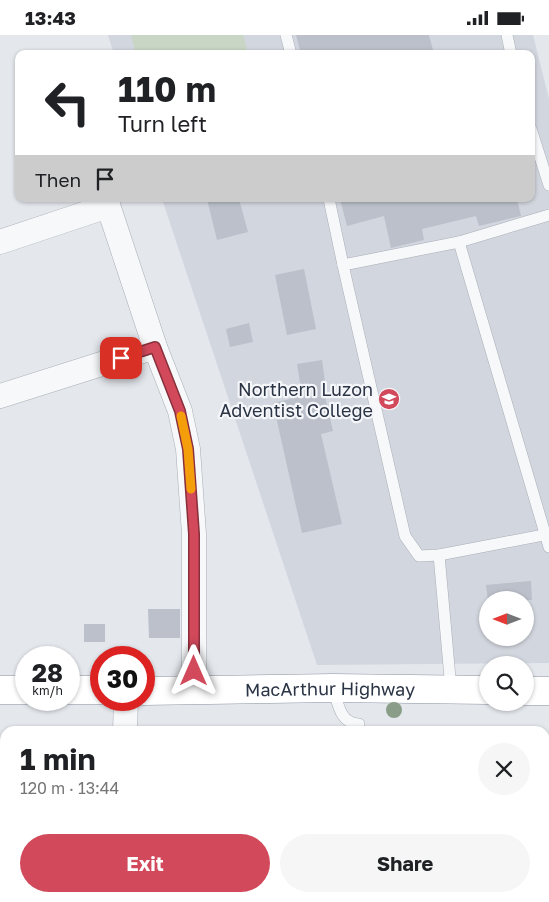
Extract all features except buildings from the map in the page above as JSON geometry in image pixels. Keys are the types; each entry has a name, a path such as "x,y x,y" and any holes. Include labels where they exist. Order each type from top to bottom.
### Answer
{"highway":[{"path":"0,690 15,690"},
{"name":"MacArthur Highway","path":"155,691 479,690"},
{"path":"534,691 549,691"}],"street":[{"path":"0,242 107,202 155,347 180,411 188,449 194,534 194,691"},
{"path":"0,396 155,347"},
{"path":"126,711 126,726"}],"lane":[{"path":"286,35 290,50"},
{"path":"507,35 510,50"},
{"path":"535,141 549,185"},
{"path":"330,202 405,536 419,556 439,555 548,535"},
{"path":"343,265 459,242 549,215"},
{"path":"459,242 548,535 549,547"},
{"path":"439,555 451,689"},
{"path":"333,689 344,719 352,724 359,724"}],"shaded area":[{"name":"Northern Luzon Adventist College","path":"108,35 533,35 549,99 549,663 534,663 534,656 479,656 479,664 317,665 163,202 535,202 535,50 113,50"}],"green space":[{"path":"131,35 243,35 247,50 135,50"}],"slow traffic":[{"path":"181,416 188,449 191,489"}],"place":[{"name":"Northern Luzon Adventist College","path":"389,399"}],"route":[{"path":"121,358 155,347 180,411 188,449 192,494 194,534 194,671"}]}
